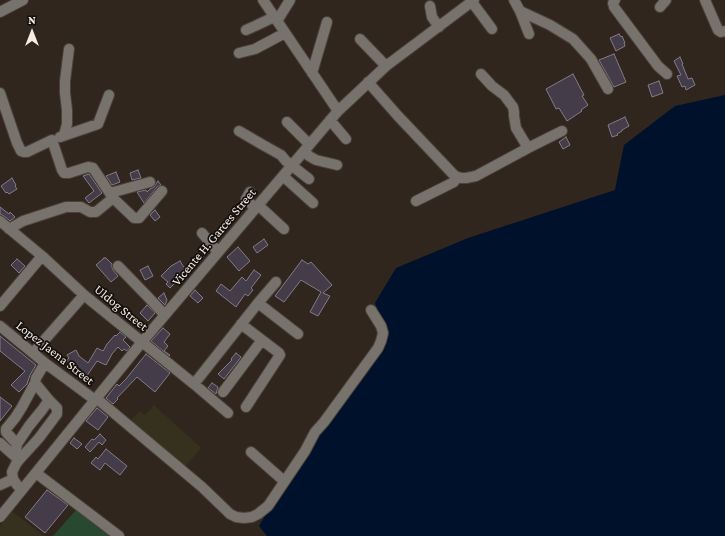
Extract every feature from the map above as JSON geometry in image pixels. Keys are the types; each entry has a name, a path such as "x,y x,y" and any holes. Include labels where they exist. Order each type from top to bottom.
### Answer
{"street":[{"path":"0,12 23,0"},
{"path":"262,0 338,111"},
{"path":"246,30 275,19 290,0"},
{"path":"514,0 529,34"},
{"path":"615,0 613,3 614,7 658,66 667,74"},
{"path":"705,0 718,30 721,32 725,31"},
{"path":"473,1 492,29"},
{"name":"Vicente H. Garces Street","path":"0,517 142,342 338,111 386,66 473,1"},
{"path":"430,6 432,17 439,27"},
{"path":"520,11 550,24 573,39 591,59 608,89"},
{"path":"312,73 327,22"},
{"path":"239,52 255,49 285,33"},
{"path":"360,39 386,66"},
{"path":"64,135 67,124 65,81 69,49"},
{"path":"481,74 492,86 504,95 513,106 516,128 528,148"},
{"path":"368,82 403,122 457,177 466,178 476,176 562,131"},
{"path":"0,93 17,143 21,151 24,152 64,135 98,124 109,95"},
{"path":"330,120 346,139"},
{"path":"287,122 316,160 337,165"},
{"path":"239,131 281,155 286,161 309,179"},
{"path":"52,140 64,173 91,167 93,168 112,195 132,217 139,218 162,191"},
{"path":"283,176 312,203"},
{"path":"416,201 454,182 457,177"},
{"path":"9,229 23,221 66,207 81,207 90,212 96,212 112,195 150,182"},
{"path":"250,192 246,199 257,206 284,229"},
{"name":"Uldog Street","path":"0,221 42,256 84,295 228,413"},
{"path":"202,233 218,252"},
{"path":"0,306 42,256"},
{"path":"118,266 165,315"},
{"path":"194,384 276,282"},
{"path":"32,353 84,295"},
{"path":"258,303 298,334"},
{"name":"Lopez Jaena Street","path":"0,326 45,363 96,399 202,487 230,514 236,517 244,518 252,517 268,506 305,451 315,432 378,348 383,333 382,326 371,310"},
{"path":"241,324 279,352 280,355 246,407"},
{"path":"223,392 262,340"},
{"path":"17,444 6,432 6,429 22,407 45,363"},
{"path":"17,458 39,438 57,414 57,408 35,383"},
{"path":"22,490 13,479 12,472 16,464 17,444 49,400"},
{"path":"0,443 17,458"},
{"path":"251,452 284,481"},
{"path":"36,473 115,535"},
{"path":"0,485 13,479"}],"shaded area":[{"path":"154,405 201,448 183,469 129,423 139,411 145,415"},
{"path":"12,511 44,536 0,536 0,526"}],"green space":[{"path":"76,510 111,536 53,536"}],"water":[{"path":"725,95 725,536 267,536 259,526 285,482 326,423 385,328 375,303 396,268 468,238 615,190 624,145 675,106"}],"building":[{"path":"619,34 621,37 622,36 625,46 616,51 610,38"},
{"path":"614,54 626,82 614,87 599,60"},
{"path":"680,57 688,79 692,78 695,85 686,90 685,86 682,87 677,76 681,75 674,61"},
{"path":"573,74 584,95 582,96 588,105 567,121 559,108 556,109 546,89"},
{"path":"659,81 663,93 652,97 648,85"},
{"path":"625,117 629,126 617,134 618,135 612,137 608,125"},
{"path":"566,137 570,145 563,149 559,142"},
{"path":"138,170 141,178 132,180 130,173"},
{"path":"116,172 120,182 112,185 106,176"},
{"path":"89,174 102,193 89,203 85,198 94,191 83,176"},
{"path":"12,178 17,189 9,194 7,192 6,193 1,186"},
{"path":"158,181 161,185 157,187 144,203 137,192 146,190 147,192 154,187"},
{"path":"0,207 9,214 10,212 15,217 10,221 0,214"},
{"path":"155,210 160,217 155,221 150,215"},
{"path":"264,239 268,245 257,253 253,247"},
{"path":"238,247 250,261 239,271 227,257"},
{"path":"104,258 112,264 113,270 118,276 111,282 96,265"},
{"path":"17,259 25,266 19,273 11,265"},
{"path":"302,260 308,264 311,262 332,285 323,293 330,296 318,316 310,312 321,292 301,280 284,302 275,296"},
{"path":"180,261 190,272 185,278 182,276 170,288 166,284 168,282 161,276 171,266"},
{"path":"148,266 153,276 145,280 140,270"},
{"path":"254,270 261,275 251,288 253,290 248,296 245,294 236,307 216,291 221,284 230,291 242,277 246,281"},
{"path":"195,290 203,298 198,303 190,296"},
{"path":"164,293 167,300 165,305 158,298"},
{"path":"147,305 155,313 148,321 140,313"},
{"path":"163,328 170,334 164,342 168,346 164,351 170,355 169,356 151,341"},
{"path":"120,332 126,337 123,340 130,347 127,351 124,349 122,351 118,347 106,365 97,361 86,377 74,369 67,360 69,358 67,355 76,350 79,356 88,363 97,348 103,351 115,335 116,336"},
{"path":"0,336 36,365 27,384 19,392 11,385 25,371 0,351"},
{"path":"236,353 241,357 224,379 218,374 232,360 231,359"},
{"path":"146,354 170,373 155,392 137,377 113,404 106,398 117,384 119,386 126,379"},
{"path":"212,383 218,387 216,394 208,388"},
{"path":"0,397 12,406 0,421"},
{"path":"97,408 108,417 98,430 86,421"},
{"path":"100,434 106,440 102,445 99,442 90,452 85,447 92,439 94,440"},
{"path":"74,438 82,444 77,449 70,443"},
{"path":"106,449 127,466 120,475 105,463 100,470 91,463 96,457 98,459"},
{"path":"47,490 68,505 45,533 25,517"}]}
